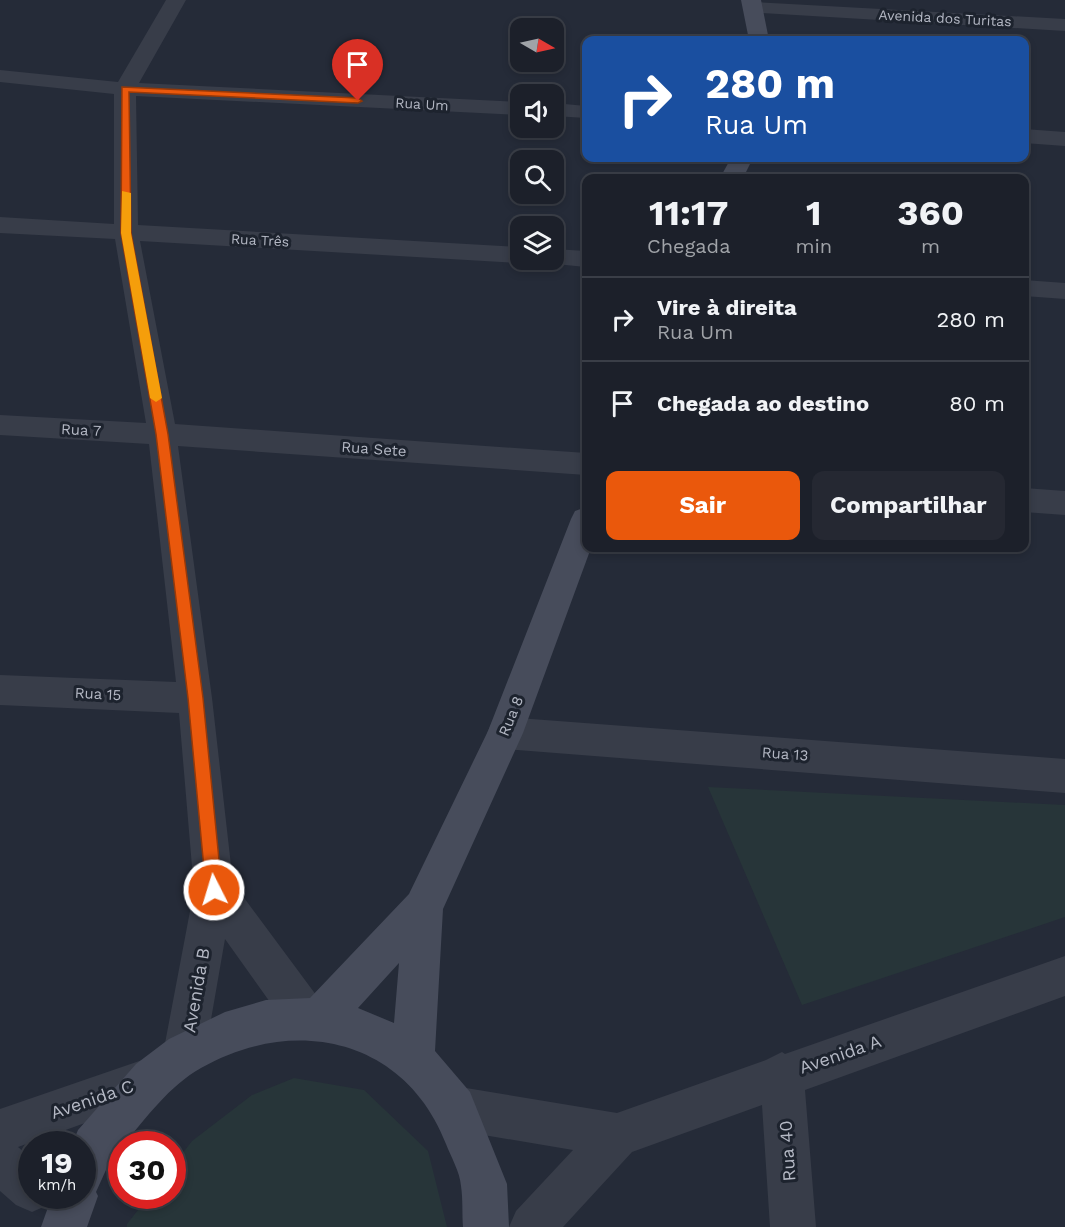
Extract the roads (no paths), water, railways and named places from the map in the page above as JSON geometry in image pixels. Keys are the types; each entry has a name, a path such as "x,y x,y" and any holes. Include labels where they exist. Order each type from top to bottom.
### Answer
{"street":[{"path":"125,89 176,0"},
{"path":"752,4 758,36"},
{"name":"Avenida dos Turitas","path":"752,4 1065,25"},
{"name":"Rua Um","path":"0,76 125,89 510,108"},
{"name":"Avenida B","path":"125,89 126,233 162,434 195,698 214,890 184,1054"},
{"path":"564,111 582,112"},
{"path":"1029,136 1065,139"},
{"name":"Rua Três","path":"0,225 510,254"},
{"path":"564,258 582,259"},
{"path":"1029,288 1065,291"},
{"name":"Rua 7","path":"0,425 162,434"},
{"name":"Rua Sete","path":"162,434 582,464"},
{"path":"1029,500 1065,503"},
{"name":"Rua 8","path":"313,1019 423,908 505,733 582,530"},
{"name":"Rua 15","path":"0,690 195,698"},
{"name":"Rua 13","path":"505,733 1065,776"},
{"path":"214,890 313,1019"},
{"name":"Rua 8","path":"413,1059 423,908"},
{"name":"Avenida A","path":"532,1227 617,1135 782,1074 1065,976"},
{"path":"96,1144 151,1079 184,1054 225,1033 266,1021 313,1019 369,1032 413,1059 435,1082 454,1108 483,1184 486,1227"},
{"name":"Rua 40","path":"782,1074 793,1227"},
{"name":"Avenida C","path":"0,1131 151,1079"},
{"name":"Avenida A","path":"454,1108 617,1135"},
{"path":"0,1161 18,1177"}]}
